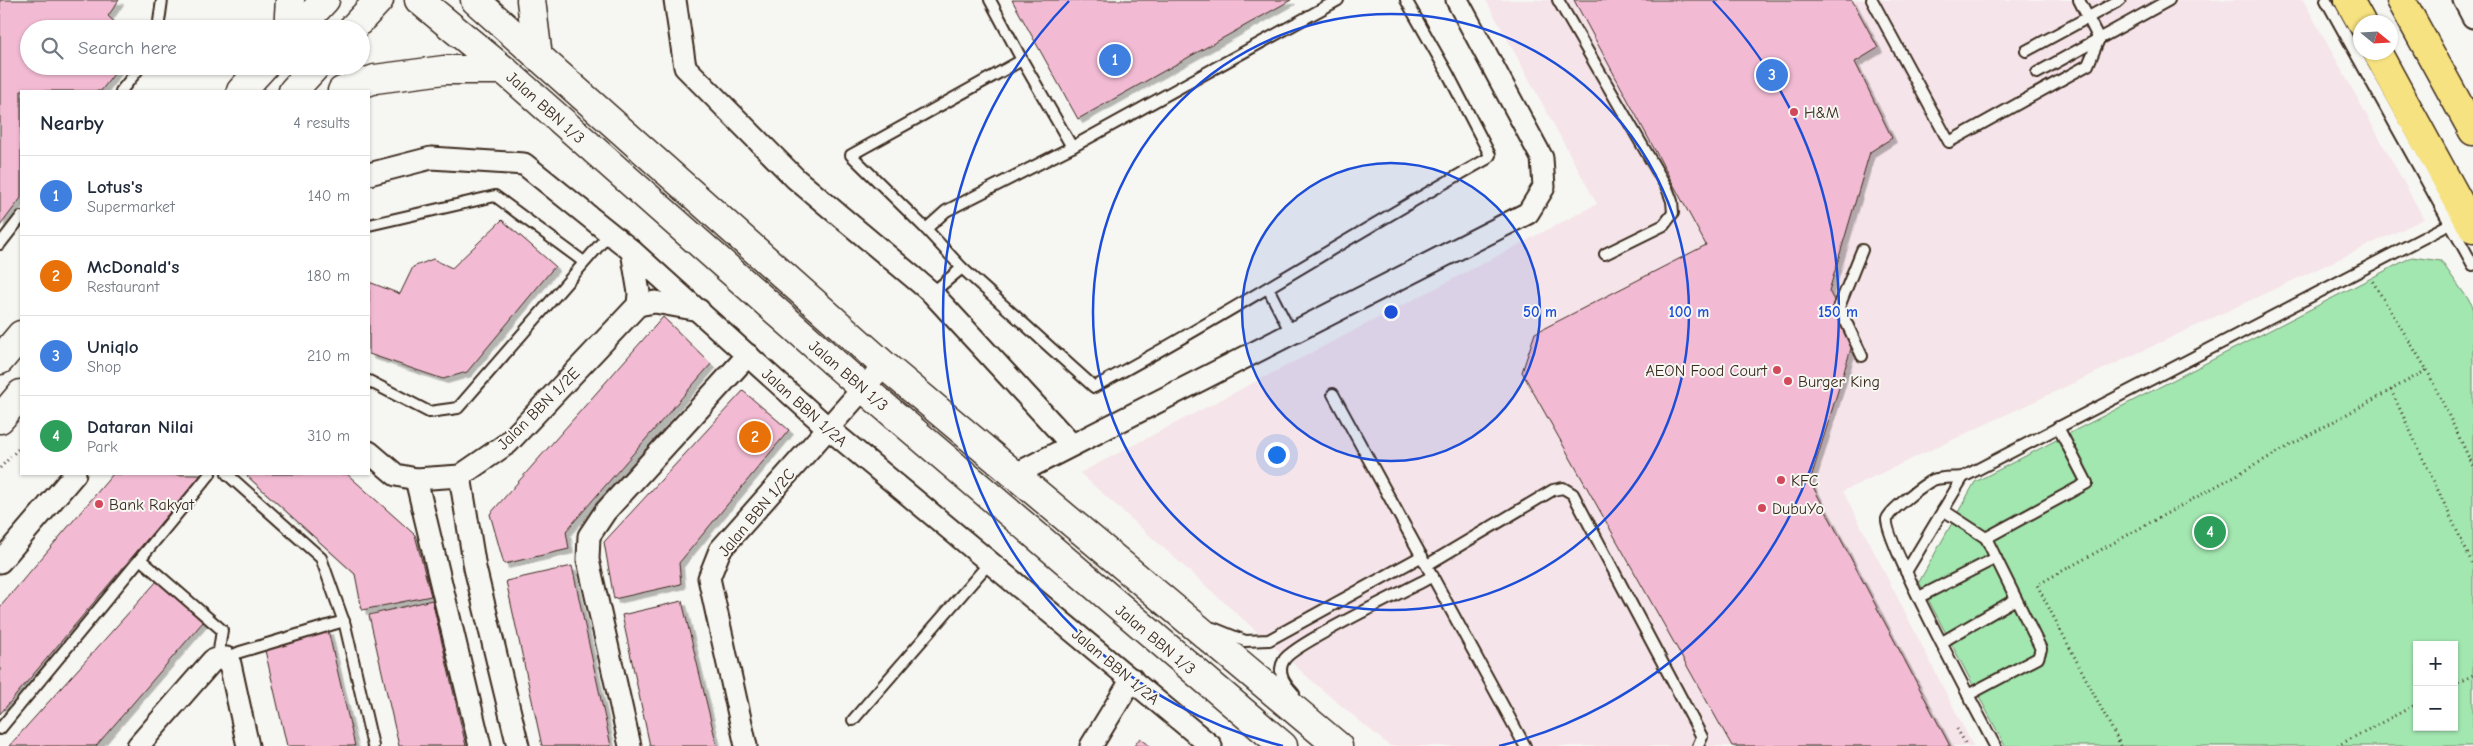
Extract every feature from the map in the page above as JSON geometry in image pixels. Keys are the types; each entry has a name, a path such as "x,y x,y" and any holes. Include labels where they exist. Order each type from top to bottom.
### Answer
{"main road":[{"path":"2349,0 2357,15"},
{"path":"2401,0 2473,131"},
{"path":"2381,60 2461,226"}],"street":[{"path":"289,20 290,0"},
{"path":"306,20 325,0"},
{"path":"360,20 379,0"},
{"name":"Jalan BBN 1/3","path":"420,0 504,70 863,388 1283,746"},
{"name":"Jalan BBN 1/3","path":"475,0 884,365 1334,743"},
{"path":"531,0 538,57"},
{"path":"676,0 685,67 796,178 932,293 1071,444"},
{"path":"1064,561 1054,541 1014,499 1009,485 1014,475 1071,444 1528,213 1544,187 1542,158 1457,0"},
{"path":"2464,0 2473,17"},
{"path":"345,90 375,79 444,70 504,70"},
{"path":"242,90 256,75"},
{"path":"294,90 308,75"},
{"name":"Jalan BBN 1/2A","path":"370,174 431,158 524,164 632,251 828,428 1211,746"},
{"path":"632,251 639,293 638,305 655,302 700,311"},
{"name":"Jalan BBN 1/2E","path":"370,453 396,475 416,480 460,476 508,443 638,305"},
{"path":"0,360 20,335"},
{"path":"630,746 588,560 589,536 604,512 748,355"},
{"name":"Jalan BBN 1/2C","path":"746,746 708,578 720,550 884,365"},
{"path":"0,419 20,395"},
{"path":"0,562 74,475"},
{"path":"460,476 475,568 518,746"},
{"path":"416,480 480,746"},
{"path":"138,746 213,660 222,658 230,664 248,746"},
{"path":"1091,746 1132,679"}],"lane":[{"path":"159,20 162,0"},
{"path":"990,0 1072,147"},
{"path":"926,229 946,210 1072,147 1338,0"},
{"path":"1022,60 851,155 926,229 962,268 1094,387 1173,345 1490,155 1448,74 1406,0"},
{"path":"1558,0 1667,188 1672,201 1673,213 1664,225 1605,254"},
{"path":"1872,0 1949,142 2088,65 2098,39 2079,0"},
{"path":"2026,51 2120,0"},
{"path":"2038,73 2170,0"},
{"path":"2326,0 2461,226 2473,265"},
{"path":"122,90 134,75"},
{"path":"370,225 495,196 584,262"},
{"path":"0,244 20,218"},
{"path":"1995,746 1906,572 1887,529 1887,518 1894,509 1933,480 1963,477 2364,268 2461,226"},
{"path":"370,382 429,412 458,408 610,233"},
{"path":"1862,250 1839,307 1862,356"},
{"path":"932,293 962,268"},
{"path":"1268,288 1291,333"},
{"path":"1333,394 1525,746"},
{"path":"1986,538 2087,483 2058,427"},
{"path":"0,729 209,475"},
{"path":"228,475 321,558 344,621 373,746"},
{"path":"1906,572 1963,477"},
{"path":"1172,607 1246,641 1269,640 1424,561 1553,490 1563,488 1573,494 1702,743"},
{"path":"1943,510 1986,538 2041,649 2038,658 1968,695"},
{"path":"1919,597 1996,558"},
{"path":"140,559 222,630 222,658 344,621"},
{"path":"853,720 990,562"},
{"path":"1334,743 1285,683 1280,671 1284,658 1313,639 1433,576"},
{"path":"1942,642 2016,599"}],"path":[{"path":"2364,268 2427,370 2473,466"},
{"path":"2121,746 2037,585 2427,370"},
{"path":"2391,390 2473,565"},
{"path":"0,468 20,447"},
{"path":"2458,683 2473,675"},
{"path":"2337,746 2413,706"},
{"path":"1957,729 1967,746"}],"shaded area":[{"path":"1486,0 2303,0 2424,219 1843,491 1973,746 1390,746 1320,688 1080,473 1597,204"}],"green space":[{"path":"2412,257 2441,261 2473,306 2473,746 2005,746 1919,582 1975,482"}],"building":[{"path":"0,0 119,0 108,16 112,20 20,20 20,75 113,75 102,90 20,90 20,199 0,226"},
{"path":"1012,0 1291,0 1078,119"},
{"path":"1574,0 1852,0 1878,48 1855,62 1892,138 1870,152 1829,291 1854,339 1810,481 1950,746 1732,746 1522,372 1535,333 1706,245"},
{"path":"502,220 555,266 467,372 443,379 370,354 370,282 400,294 413,267 433,259 452,268"},
{"path":"663,317 711,364 566,531 569,549 504,564 490,514"},
{"path":"743,391 789,430 679,563 681,584 614,599 604,542"},
{"path":"112,475 201,475 0,714 0,607"},
{"path":"246,475 348,475 415,535 431,596 362,610 355,574"},
{"path":"572,566 611,746 542,746 506,581"},
{"path":"158,580 203,622 96,746 9,746"},
{"path":"432,600 466,746 399,746 369,615"},
{"path":"682,601 717,746 650,746 622,615"},
{"path":"328,630 355,746 287,746 264,646"},
{"path":"1140,738 1150,746 1134,746"}],"place":[{"name":"Lotus's","path":"1115,60"},
{"name":"Uniqlo","path":"1772,75"},
{"name":"H&M","path":"1794,112"},
{"name":"AEON Food Court","path":"1777,370"},
{"name":"Burger King","path":"1788,381"},
{"name":"McDonald's","path":"755,437"},
{"name":"KFC","path":"1781,480"},
{"name":"Bank Rakyat","path":"99,504"},
{"name":"DubuYo","path":"1762,508"},
{"name":"Dataran Nilai","path":"2210,532"}]}
